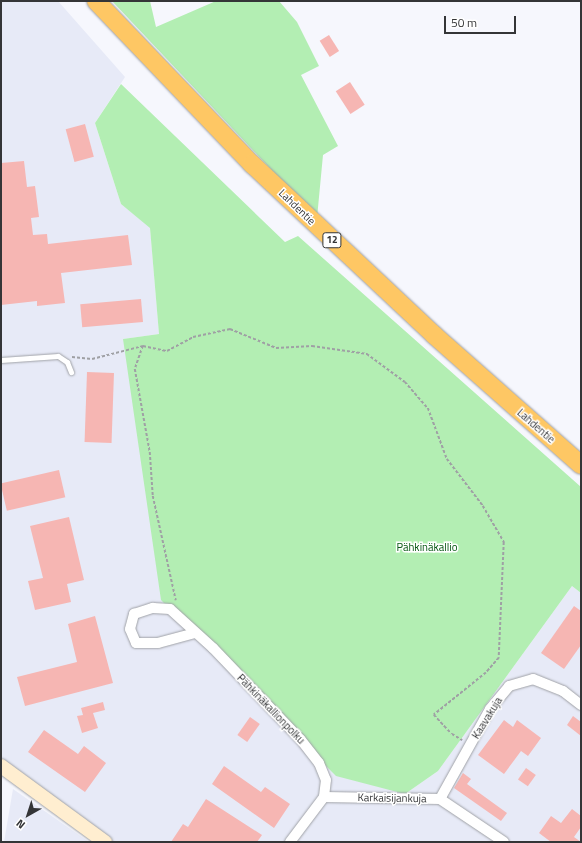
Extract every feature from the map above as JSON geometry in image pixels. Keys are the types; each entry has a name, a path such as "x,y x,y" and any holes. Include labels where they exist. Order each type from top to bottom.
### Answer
{"highway":[{"name":"Lahdentie","path":"96,1 257,169 428,330 581,465"}],"street":[{"name":"Pähkinäkallionpolku","path":"195,633 158,643 136,643 130,629 134,614 153,608 170,609 213,648 302,740 319,763 326,780 324,797"},
{"name":"Kaavakuja","path":"440,799 490,709 508,686 533,679 563,691 581,705"},
{"path":"1,766 106,842"},
{"name":"Karkaisijankuja","path":"324,797 440,799 504,842"},
{"path":"290,842 324,797"}],"lane":[{"path":"1,360 58,356 67,362 71,372"}],"path":[{"path":"58,356 92,359 142,346 167,351 193,337 230,329 276,348 312,346 366,354 405,382 428,408 447,459 483,506 504,542 499,658 486,673 434,715 452,734 470,744"},
{"path":"142,346 135,369 150,452 153,496 172,574 177,616"}],"shaded area":[{"path":"1,1 58,1 125,77 95,123 121,204 150,227 159,334 123,339 405,794 438,771 572,586 581,593 581,842 105,842 1,766"},
{"path":"13,789 89,842 4,842"}],"green space":[{"path":"112,1 150,1 156,27 216,1 279,1 297,22 319,66 301,75 338,146 323,155 317,218"},
{"name":"Pähkinäkallio","path":"121,84 285,242 298,236 581,487 581,593 572,586 438,771 405,794 336,776 161,600 123,339 159,334 150,228 121,204 95,123"}],"building":[{"path":"329,35 339,51 330,57 320,41"},
{"path":"350,82 365,105 350,114 336,91"},
{"path":"85,124 94,157 74,162 66,129"},
{"path":"24,161 27,187 35,186 39,217 31,218 33,235 47,234 48,244 128,235 132,265 61,273 65,303 37,306 37,301 1,305 1,163"},
{"path":"141,299 143,322 82,327 80,304"},
{"path":"87,372 114,373 112,443 85,442"},
{"path":"59,470 65,497 7,511 1,483"},
{"path":"69,517 84,580 67,584 71,602 35,610 28,581 43,578 30,526"},
{"path":"574,606 581,611 581,645 564,669 541,653"},
{"path":"95,616 113,683 25,706 17,677 77,662 68,624"},
{"path":"103,702 105,710 93,713 98,728 82,733 77,716 83,715 81,708"},
{"path":"573,716 581,722 581,736 567,725"},
{"path":"250,717 260,724 247,742 237,735"},
{"path":"504,720 513,727 517,720 541,738 528,756 521,751 504,774 478,755"},
{"path":"44,730 78,754 84,746 106,763 85,792 28,752"},
{"path":"224,766 261,792 265,787 290,804 274,828 212,784"},
{"path":"526,768 536,775 528,786 518,779"},
{"path":"463,773 471,779 467,784 507,813 501,821 454,788"},
{"path":"206,799 262,835 257,842 171,842 183,824 188,827"},
{"path":"572,809 581,816 581,827 574,837 581,842 551,842 539,833 551,816 561,823"}]}
